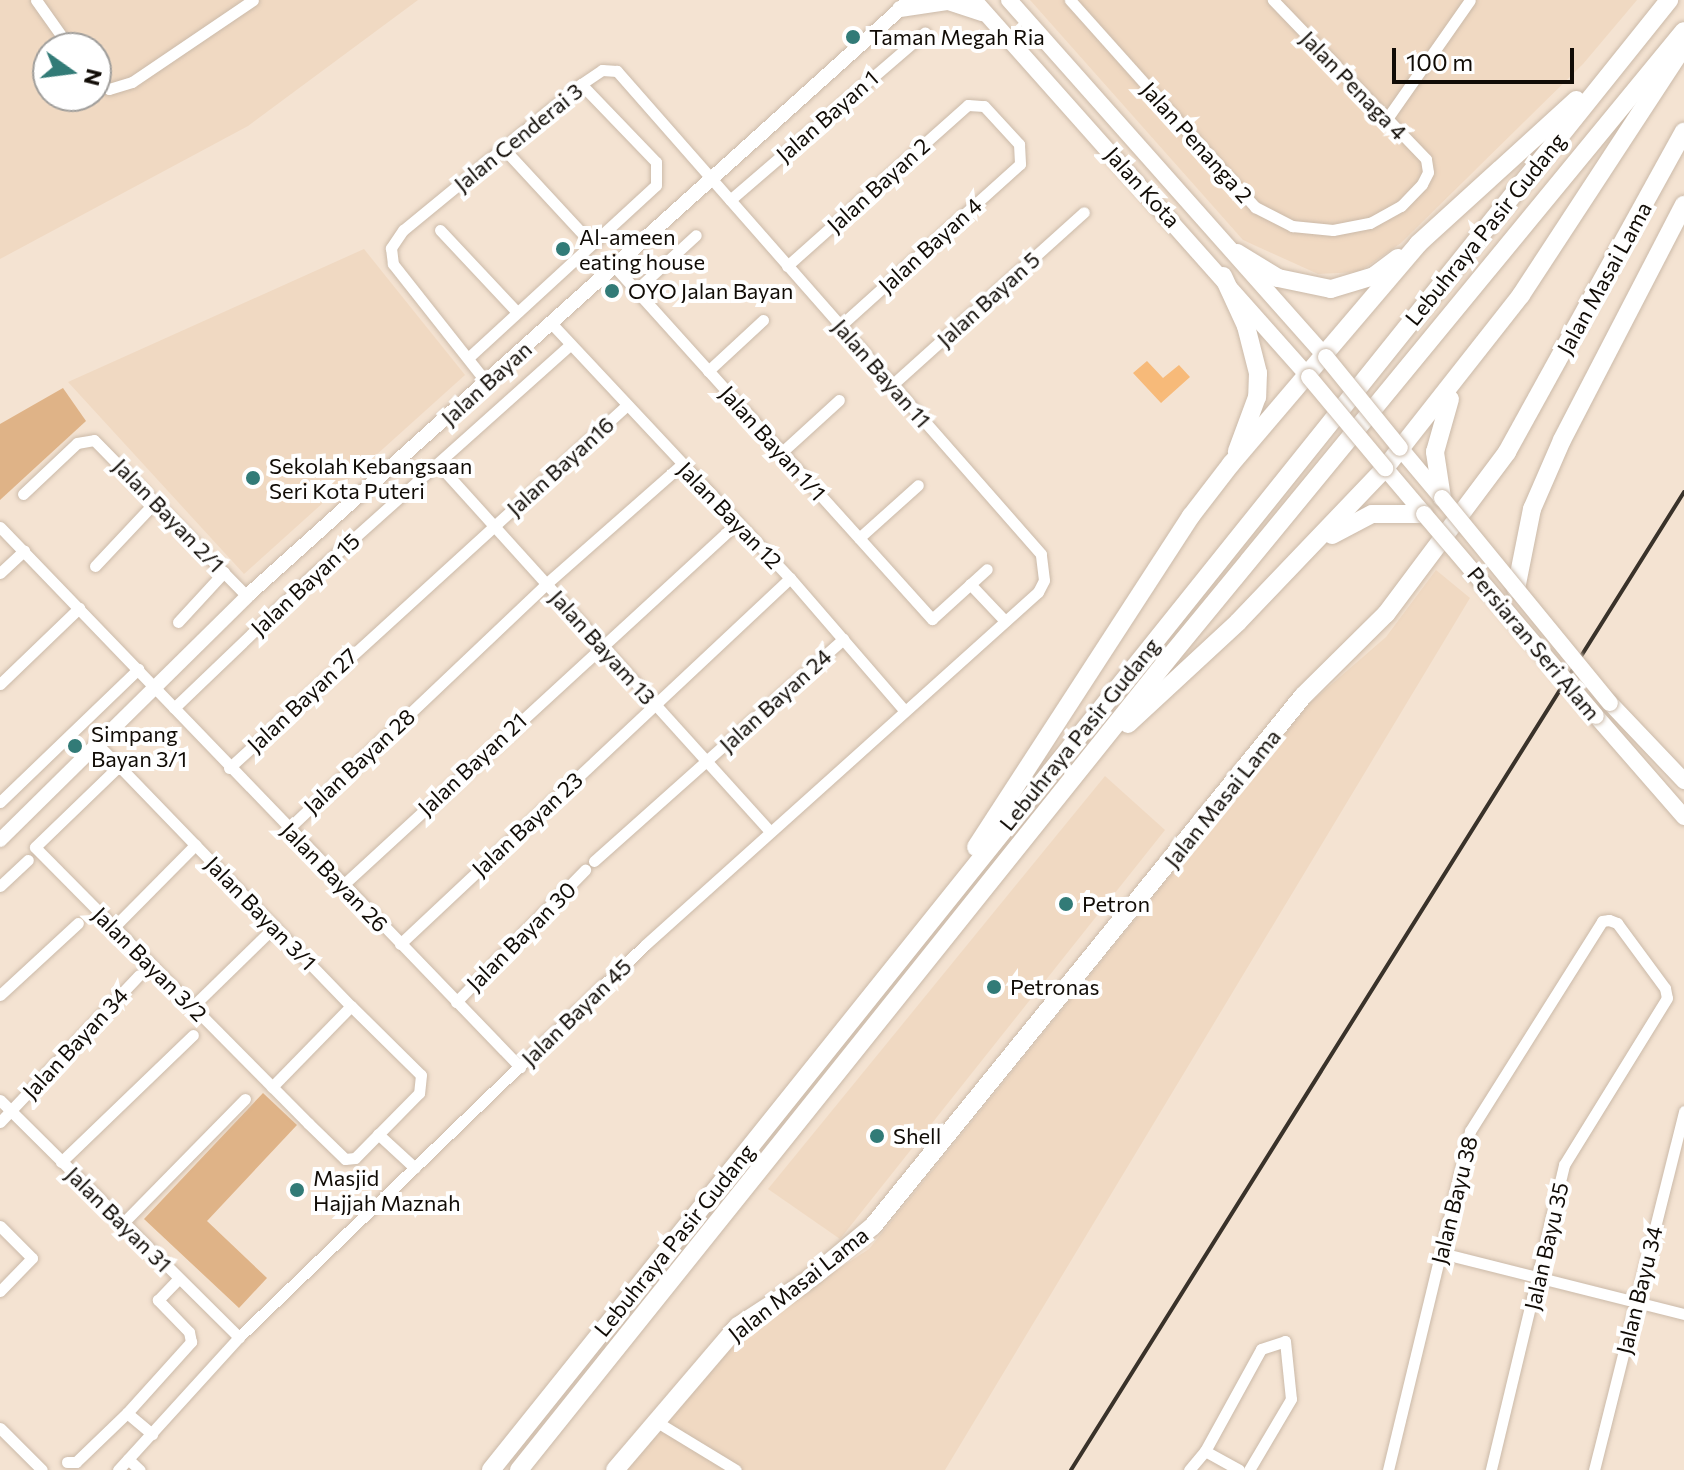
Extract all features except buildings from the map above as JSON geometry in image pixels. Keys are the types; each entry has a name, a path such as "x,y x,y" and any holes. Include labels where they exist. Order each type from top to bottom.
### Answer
{"main road":[{"name":"Jalan Kota","path":"974,0 1223,276 1385,468"},
{"name":"Jalan Kota","path":"1009,0 1237,253 1400,448"},
{"name":"Lebuhraya Pasir Gudang","path":"491,1470 1669,0"},
{"path":"905,4 948,2 987,15"},
{"name":"Lebuhraya Pasir Gudang","path":"519,1470 1102,746 1684,31"},
{"path":"1237,253 1278,278 1331,289 1374,276 1418,244 1637,39"},
{"path":"1102,746 1163,695 1308,551 1385,468 1463,372 1529,282 1684,46"},
{"name":"Jalan Masai Lama","path":"615,1470 738,1326 807,1281 873,1226 1303,696 1386,614 1507,452 1684,132"},
{"path":"1516,589 1521,549 1550,468 1684,205"},
{"path":"949,896 1191,516 1231,464 1326,357 1418,244"},
{"path":"1223,276 1246,326 1258,373 1257,397 1231,464"},
{"path":"1442,498 1436,441 1463,372"},
{"name":"Persiaran Seri Alam","path":"1400,448 1610,703 1684,781"},
{"name":"Persiaran Seri Alam","path":"1385,468 1684,817"},
{"path":"1308,551 1372,514 1424,514"}],"street":[{"path":"36,0 59,32"},
{"path":"112,88 132,82 253,0"},
{"name":"Jalan Penanga 2","path":"1070,0 1255,207 1292,226 1333,230 1370,223 1401,206 1428,172"},
{"name":"Jalan Penaga 4","path":"1273,0 1426,159 1428,172"},
{"path":"1386,120 1470,0"},
{"name":"Jalan Bayan","path":"0,840 95,742 247,596 905,4"},
{"name":"Jalan Bayan 1","path":"730,200 925,32"},
{"name":"Jalan Cenderai 3","path":"468,358 393,264 391,248 403,230 505,150 581,84 602,70 617,71 711,180"},
{"path":"487,383 468,358 592,244 658,178 656,162 581,84"},
{"name":"Jalan Bayan 4","path":"840,326 1020,164 1019,144 984,106 968,105"},
{"name":"Jalan Bayan 2","path":"787,266 968,105"},
{"path":"505,150 592,244"},
{"name":"Jalan Bayan 11","path":"711,180 1041,554 1046,570"},
{"name":"Jalan Bayan 5","path":"892,385 1084,212"},
{"path":"440,230 517,312"},
{"path":"636,290 696,235"},
{"name":"Jalan Bayan 1/1","path":"615,267 932,619 970,584"},
{"path":"708,371 763,320"},
{"name":"Jalan Bayan 12","path":"552,324 790,578 904,710"},
{"name":"Jalan Bayan 15","path":"174,708 316,572 570,345"},
{"path":"782,452 839,400"},
{"name":"Jalan Bayan16","path":"376,632 626,406"},
{"name":"Jalan Bayan 2/1","path":"23,494 88,438 100,444 247,596"},
{"name":"Jalan Bayam 13","path":"438,464 769,830"},
{"name":"Jalan Bayan 28","path":"288,829 546,584 682,464"},
{"path":"859,538 918,485"},
{"path":"95,566 156,501"},
{"name":"Jalan Bayan 21","path":"343,885 600,644 738,522"},
{"name":"Jalan Bayan 26","path":"0,527 520,1067"},
{"path":"0,573 24,551"},
{"path":"987,569 970,584 1005,621"},
{"name":"Jalan Bayan 45","path":"118,1470 239,1337 769,830 1038,592 1046,570"},
{"path":"178,622 224,572"},
{"name":"Jalan Bayan 23","path":"400,944 790,578"},
{"path":"0,684 79,608"},
{"name":"Jalan Bayan 27","path":"229,768 376,632"},
{"name":"Jalan Bayan 24","path":"590,866 843,639"},
{"path":"0,802 138,669"},
{"name":"Jalan Bayan 3/1","path":"95,742 421,1075 424,1085 378,1134"},
{"name":"Jalan Bayan 3/2","path":"119,766 35,847 272,1087 350,1160 378,1134"},
{"path":"113,928 195,845"},
{"path":"0,886 28,860"},
{"name":"Jalan Bayan 30","path":"456,1002 590,866"},
{"name":"Jalan Bayu 35","path":"1491,1470 1564,1165 1667,998 1665,988 1625,934 1609,920"},
{"name":"Jalan Bayu 38","path":"1388,1470 1470,1131 1602,921 1609,920"},
{"path":"0,995 78,923"},
{"path":"192,1007 274,927"},
{"name":"Jalan Bayan 34","path":"0,1122 139,975"},
{"path":"272,1087 351,1006"},
{"path":"61,1162 193,1035"},
{"path":"123,1223 245,1099"},
{"name":"Jalan Bayan 31","path":"0,1100 239,1337"},
{"name":"Jalan Bayu 34","path":"1594,1470 1684,1111"},
{"path":"378,1134 415,1168"},
{"path":"0,1226 32,1258 0,1291"},
{"path":"1441,1253 1684,1314"},
{"path":"67,1462 76,1462 127,1413 191,1342 189,1332 158,1300 179,1278"},
{"path":"1189,1470 1205,1451 1261,1349 1285,1341 1291,1399 1249,1470"},
{"path":"127,1413 152,1434"},
{"path":"657,1422 736,1470"},
{"path":"0,1428 42,1470"},
{"path":"1205,1451 1239,1470"},
{"path":"128,1459 140,1470"}],"shaded area":[{"path":"0,0 418,0 248,126 0,259"},
{"path":"1030,0 1637,0 1583,64 1401,243 1359,272 1318,274 1243,240"},
{"name":"Sekolah Kebangsaan Seri Kota Puteri","path":"364,249 465,375 244,574 68,382"},
{"path":"1147,361 1163,378 1179,365 1190,377 1161,403 1133,373"},
{"path":"63,388 86,421 0,500 0,424"},
{"path":"1436,570 1470,598 945,1470 627,1470 728,1349 757,1322 869,1249 1311,702 1386,637"},
{"path":"1105,776 1165,830 840,1239 768,1189"},
{"path":"263,1093 297,1125 207,1221 267,1278 239,1308 144,1219"}],"railway":[{"path":"1071,1470 1684,492"}],"place":[{"name":"Taman Megah Ria","path":"853,37"},
{"name":"Al-ameen eating house","path":"563,249"},
{"name":"OYO Jalan Bayan","path":"612,291"},
{"name":"Sekolah Kebangsaan Seri Kota Puteri","path":"253,478"},
{"name":"Simpang Bayan 3/1","path":"75,746"},
{"name":"Petron","path":"1066,904"},
{"name":"Petronas","path":"994,987"},
{"name":"Shell","path":"877,1136"},
{"name":"Masjid Hajjah Maznah","path":"297,1190"}]}
